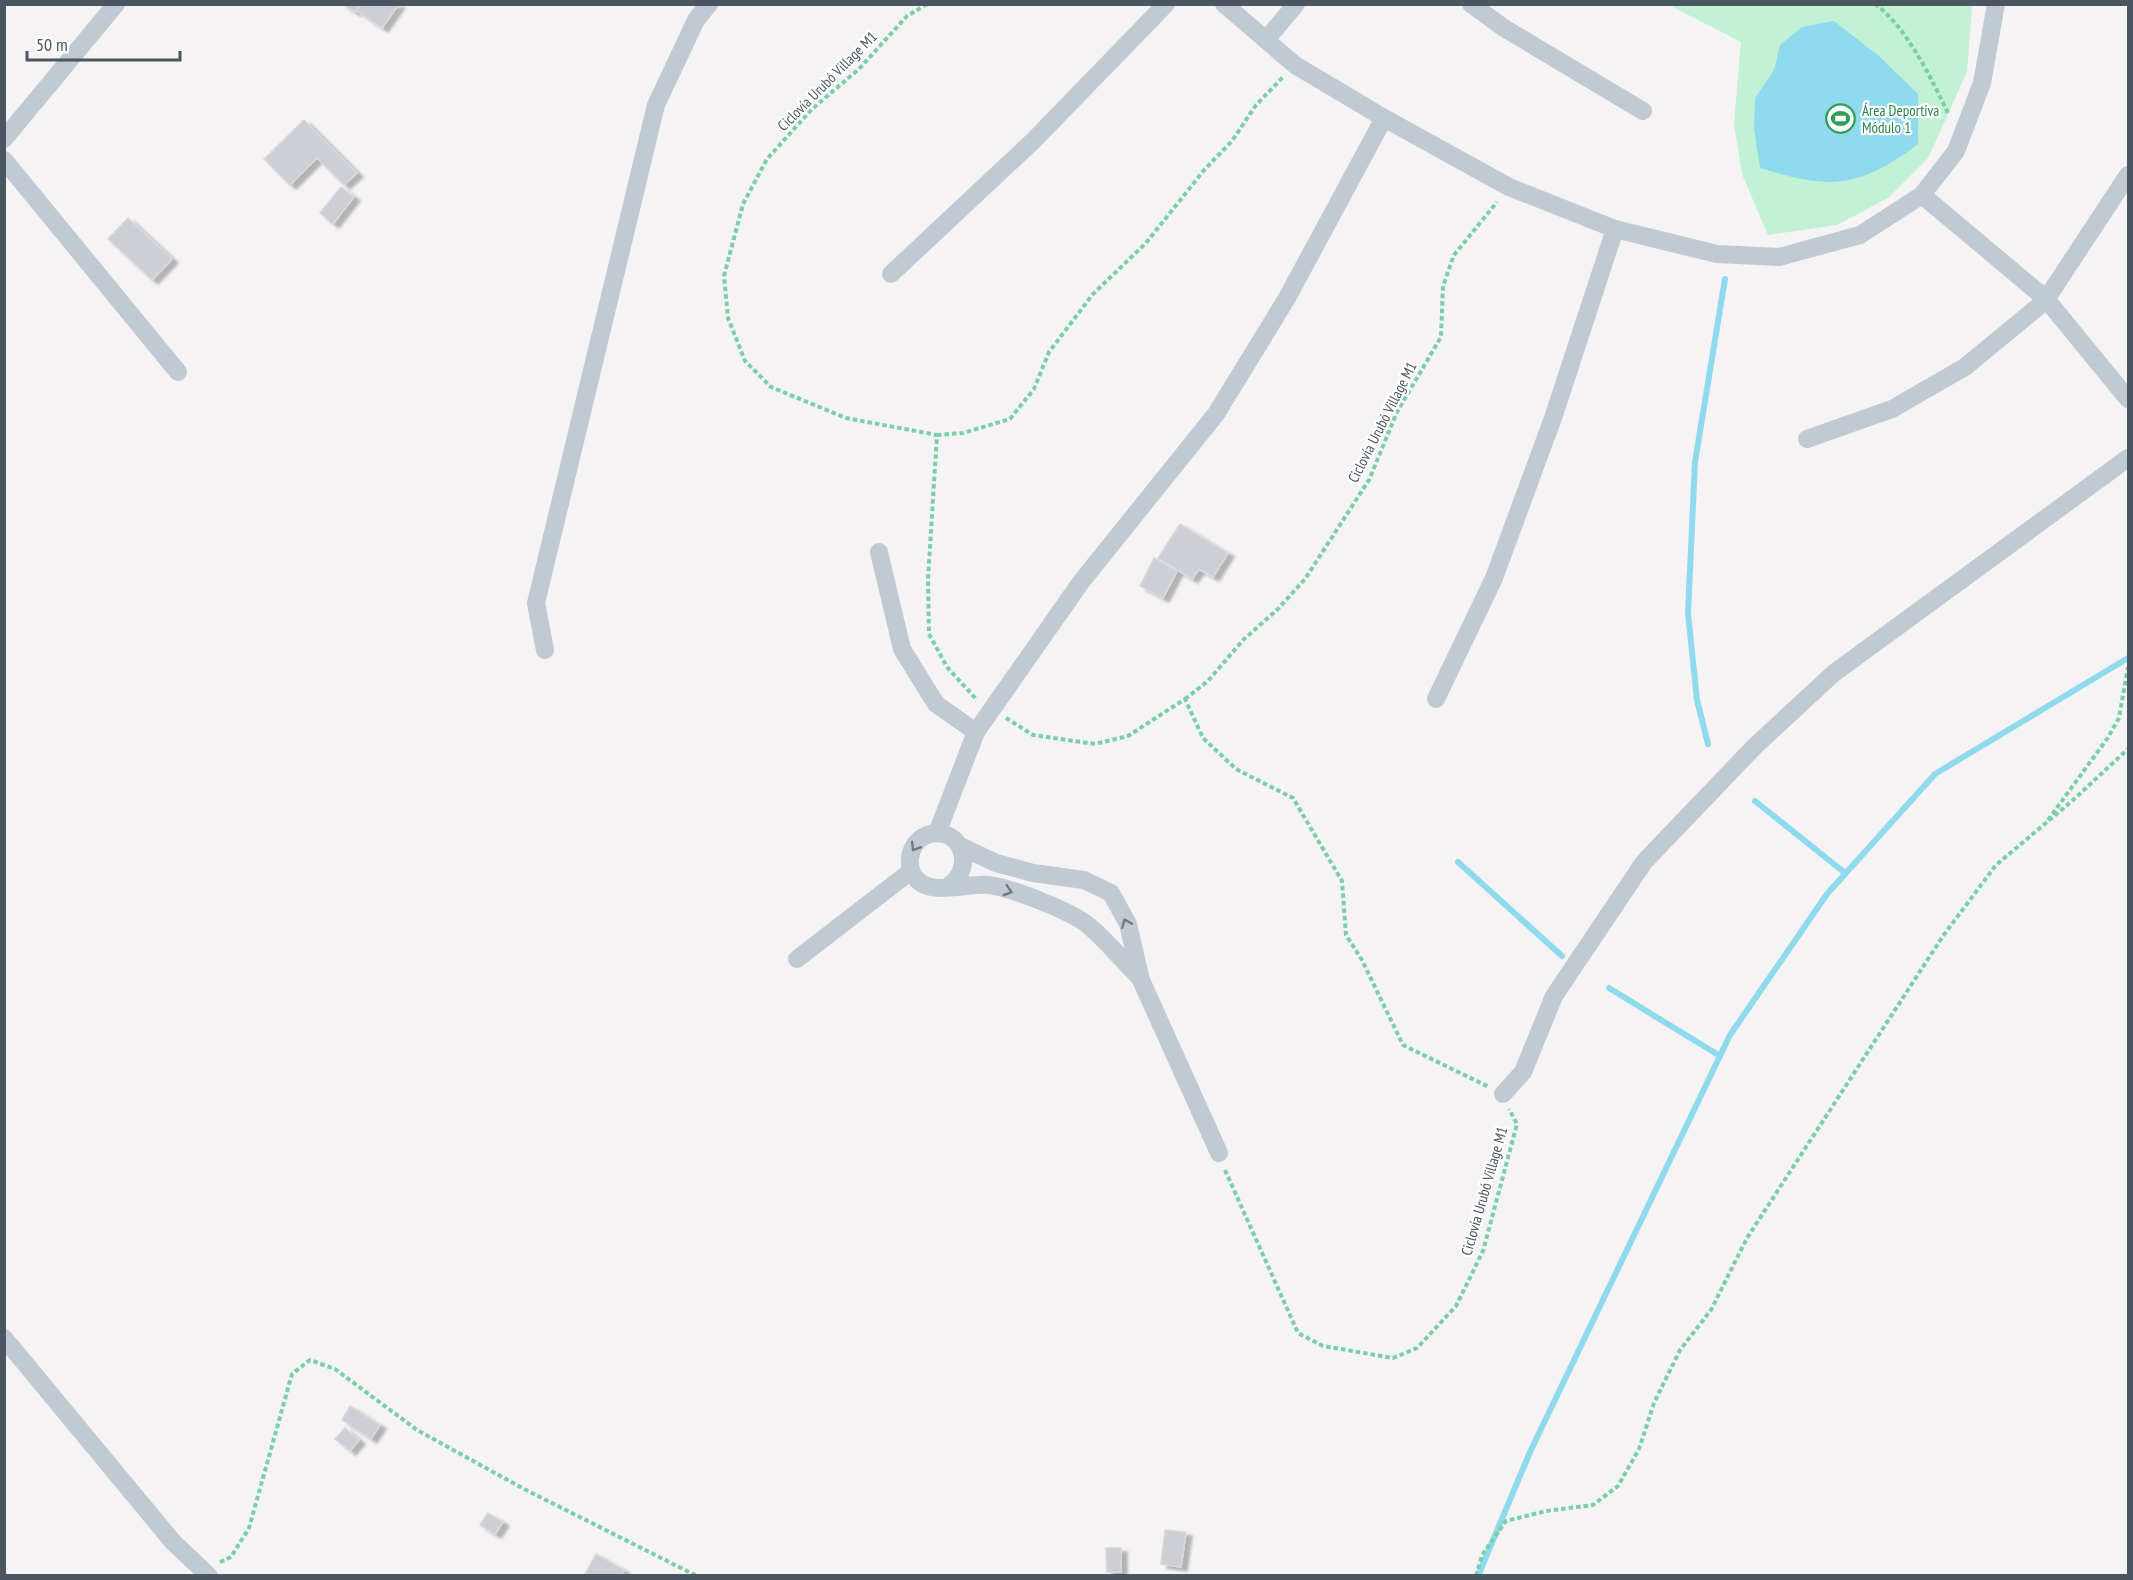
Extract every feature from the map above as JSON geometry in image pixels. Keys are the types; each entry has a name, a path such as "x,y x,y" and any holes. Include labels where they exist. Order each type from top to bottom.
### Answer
{"street":[{"path":"4,139 116,4"},
{"path":"545,650 536,603 656,105 696,20 709,4"},
{"path":"891,274 1034,140 1166,4"},
{"path":"1224,4 1295,65 1384,118 1509,187 1615,229 1717,254 1779,257 1860,235 1922,195 1956,151 1961,138 1982,83 1995,4"},
{"path":"1266,40 1296,4"},
{"path":"1471,4 1504,28 1644,111"},
{"path":"938,833 976,732 1081,582 1216,414 1287,298 1384,118"},
{"path":"4,160 178,372"},
{"path":"1807,440 1892,409 1965,367 2046,299 2128,175"},
{"path":"1922,195 2046,299 2128,399"},
{"path":"1436,699 1498,567 1553,418 1615,229"},
{"path":"1503,1094 1523,1072 1554,996 1644,862 1755,746 1834,673 2128,458"},
{"path":"879,552 902,649 936,704 976,732"},
{"path":"960,846 964,864 957,880 950,885 941,888 923,885 911,871 910,853 914,845 928,835 938,833 996,863 1033,873 1084,880 1111,893 1128,924 1141,980 1219,1153"},
{"path":"796,959 911,871"},
{"path":"950,885 989,885 1033,898 1088,924 1141,980"},
{"path":"4,1338 173,1542 206,1573"}],"path":[{"name":"Ciclovía Urubó Village M1","path":"927,4 907,16 859,69 812,109 767,159 743,204 724,276 728,318 745,361 771,387 846,418 937,435 963,433 1010,419 1034,389 1049,352 1093,294 1146,243 1205,169 1232,141 1256,105 1295,65"},
{"path":"1875,4 1903,34 1932,78 1961,138"},
{"name":"Ciclovía Urubó Village M1","path":"937,435 928,579 929,634 947,667 974,698 1033,735 1095,744 1128,736 1185,699 1208,681 1243,639 1277,610 1305,579 1369,480 1398,412 1441,337 1443,286 1454,255 1509,187"},
{"path":"2044,826 2107,740 2119,718 2128,667"},
{"path":"1185,699 1203,738 1236,769 1293,798 1342,881 1346,935 1362,960 1403,1045 1503,1094"},
{"path":"1476,1575 1482,1555 1506,1521 1546,1511 1593,1505 1618,1486 1639,1449 1654,1403 1680,1350 1711,1310 1747,1238 1943,936 1996,866 2044,826 2128,749"},
{"name":"Ciclovía Urubó Village M1","path":"1219,1153 1233,1191 1298,1334 1323,1346 1393,1358 1418,1348 1456,1306 1483,1251 1516,1124 1503,1094"},
{"path":"206,1573 231,1557 249,1528 292,1374 310,1360 335,1369 417,1430 524,1489 697,1575"}],"green space":[{"name":"Área Deportiva Módulo 1","path":"1960,4 1972,7 1967,72 1928,158 1888,198 1837,225 1768,235 1742,174 1734,124 1741,42 1669,5"}],"water":[{"path":"1834,21 1880,57 1918,94 1918,144 1877,170 1842,181 1806,180 1760,168 1754,129 1755,98 1774,70 1780,45 1802,27"}],"building":[{"path":"342,4 360,4 355,12"},
{"path":"361,4 399,4 382,28 357,11"},
{"path":"304,120 357,173 344,185 317,158 290,185 264,159"},
{"path":"341,187 354,197 333,224 320,213"},
{"path":"128,218 172,259 152,280 108,239"},
{"path":"1180,524 1228,553 1213,577 1199,569 1192,579 1158,558"},
{"path":"1154,558 1177,571 1163,598 1140,586"},
{"path":"350,1406 380,1425 371,1439 342,1420"},
{"path":"345,1428 359,1440 350,1451 335,1439"},
{"path":"488,1513 503,1522 495,1534 480,1525"},
{"path":"1165,1530 1186,1532 1181,1567 1161,1564"},
{"path":"1106,1548 1121,1548 1121,1572 1107,1572"},
{"path":"596,1554 624,1570 621,1576 584,1576"}],"waterway":[{"path":"1708,744 1697,700 1688,613 1695,462 1725,279"},
{"path":"1478,1576 1530,1452 1730,1035 1827,894 1935,774 2128,658"},
{"path":"1755,801 1845,873"},
{"path":"1458,862 1562,956"},
{"path":"1609,988 1720,1056"}],"place":[{"name":"Área Deportiva Módulo 1","path":"1841,119"}]}
